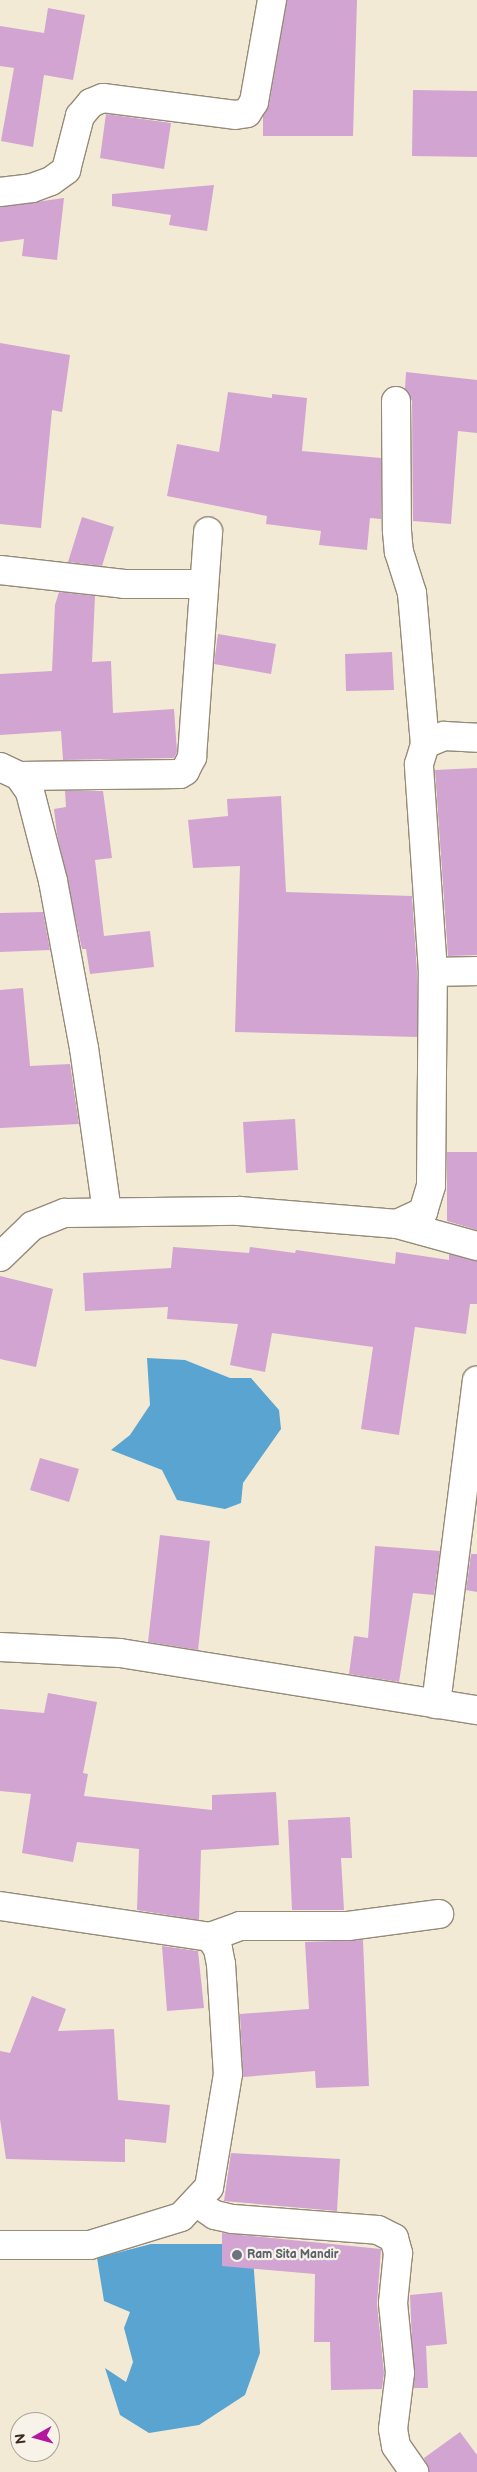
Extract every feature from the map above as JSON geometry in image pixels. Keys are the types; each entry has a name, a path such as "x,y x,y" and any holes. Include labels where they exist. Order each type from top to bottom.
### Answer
{"street":[{"path":"0,192 32,188 51,182 66,170 80,116 91,103 103,98 235,115 247,113 254,102 272,0"},
{"path":"396,401 397,531 399,552 412,593 425,744 418,764 433,972 431,1186 423,1212 397,1224"},
{"path":"9,772 180,774 185,771 192,757 208,532"},
{"path":"0,570 124,584 203,584"},
{"path":"425,744 444,736 477,738"},
{"path":"9,772 30,792 53,881 84,1048 107,1211"},
{"path":"433,972 477,971"},
{"path":"0,1258 32,1226 47,1218 107,1211 239,1211 397,1224 477,1246"},
{"path":"436,1704 477,1381"},
{"path":"0,1647 120,1653 477,1710"},
{"path":"0,1906 210,1936 240,1926 348,1926 439,1914"},
{"path":"0,2246 67,2247 107,2242 181,2217 197,2204 209,2187 228,2074 221,1964 218,1949 210,1936"},
{"path":"197,2204 215,2215 233,2219 378,2230 394,2238 398,2253 393,2303 400,2373 394,2429 396,2446 414,2472"}],"water":[{"path":"147,1358 185,1360 230,1378 251,1378 279,1410 281,1429 243,1483 241,1503 225,1509 177,1500 162,1470 111,1450 130,1435 150,1405"},
{"path":"151,2244 252,2244 260,2353 245,2395 199,2425 149,2433 120,2415 105,2368 126,2382 133,2362 124,2328 130,2312 104,2301 97,2258"}],"building":[{"path":"287,0 357,0 353,136 263,136 263,116 269,105"},
{"path":"48,8 85,15 73,80 44,75 33,147 1,141 14,68 0,66 0,26 44,33"},
{"path":"413,90 477,91 477,157 412,156"},
{"path":"106,114 171,123 164,169 100,158"},
{"path":"214,185 207,231 169,225 171,215 112,206 112,194"},
{"path":"64,198 57,260 22,256 24,239 0,242 0,207"},
{"path":"0,343 70,355 62,412 52,410 41,528 0,524"},
{"path":"406,372 477,380 477,433 458,431 451,524 413,521 412,401 405,389"},
{"path":"228,392 272,398 272,394 307,398 302,451 381,458 381,519 370,518 367,550 319,545 321,531 266,524 267,516 167,496 177,444 219,452"},
{"path":"82,517 114,527 102,566 68,562"},
{"path":"59,592 95,596 92,662 111,661 113,713 174,709 177,752 174,758 63,760 61,731 0,735 0,674 52,671 55,605"},
{"path":"218,634 276,644 271,674 214,664"},
{"path":"392,652 394,690 346,691 345,654"},
{"path":"477,768 477,955 448,956 435,770"},
{"path":"65,791 103,791 112,858 95,860 104,936 150,931 154,967 90,974 86,949 82,949 57,834 54,809 66,807"},
{"path":"281,796 286,892 412,896 417,972 417,1037 235,1032 240,866 193,868 188,820 228,816 227,799"},
{"path":"43,912 50,950 0,952 0,913"},
{"path":"23,988 30,1066 70,1064 79,1124 0,1128 0,990"},
{"path":"295,1119 298,1170 246,1173 243,1122"},
{"path":"447,1152 477,1152 477,1230 447,1221"},
{"path":"173,1247 249,1253 250,1247 295,1253 296,1250 395,1264 396,1252 449,1260 449,1254 477,1261 477,1304 470,1304 466,1334 415,1327 399,1435 361,1429 373,1347 272,1333 265,1372 230,1365 238,1324 167,1319 168,1307 85,1311 83,1273 171,1268"},
{"path":"0,1276 53,1289 36,1367 0,1359"},
{"path":"40,1458 79,1469 69,1502 30,1490"},
{"path":"160,1535 210,1541 198,1650 148,1642"},
{"path":"375,1546 440,1551 434,1595 413,1593 399,1682 349,1674 354,1636 368,1638"},
{"path":"471,1554 477,1554 477,1592 466,1590"},
{"path":"48,1693 97,1702 83,1773 88,1774 84,1796 212,1810 212,1795 276,1792 279,1845 201,1850 199,1920 137,1910 139,1849 77,1842 73,1862 22,1853 31,1794 0,1791 0,1709 44,1713"},
{"path":"350,1817 352,1858 341,1858 344,1910 292,1910 288,1820"},
{"path":"363,1940 369,2086 316,2088 315,2071 243,2077 240,2014 309,2009 305,1942"},
{"path":"162,1946 198,1951 204,2008 167,2011"},
{"path":"32,1996 66,2009 58,2031 114,2029 118,2100 170,2105 166,2143 125,2139 125,2162 6,2159 0,2119 0,2051 10,2053"},
{"path":"231,2153 340,2159 337,2211 224,2201"},
{"path":"222,2233 381,2249 377,2304 384,2373 382,2389 331,2390 330,2342 314,2342 315,2274 222,2266"},
{"path":"442,2292 447,2344 426,2346 428,2388 414,2388 410,2295"},
{"path":"460,2432 477,2455 477,2472 429,2472 424,2458"}],"place":[{"name":"Ram Sita Mandir","path":"237,2255"}]}
